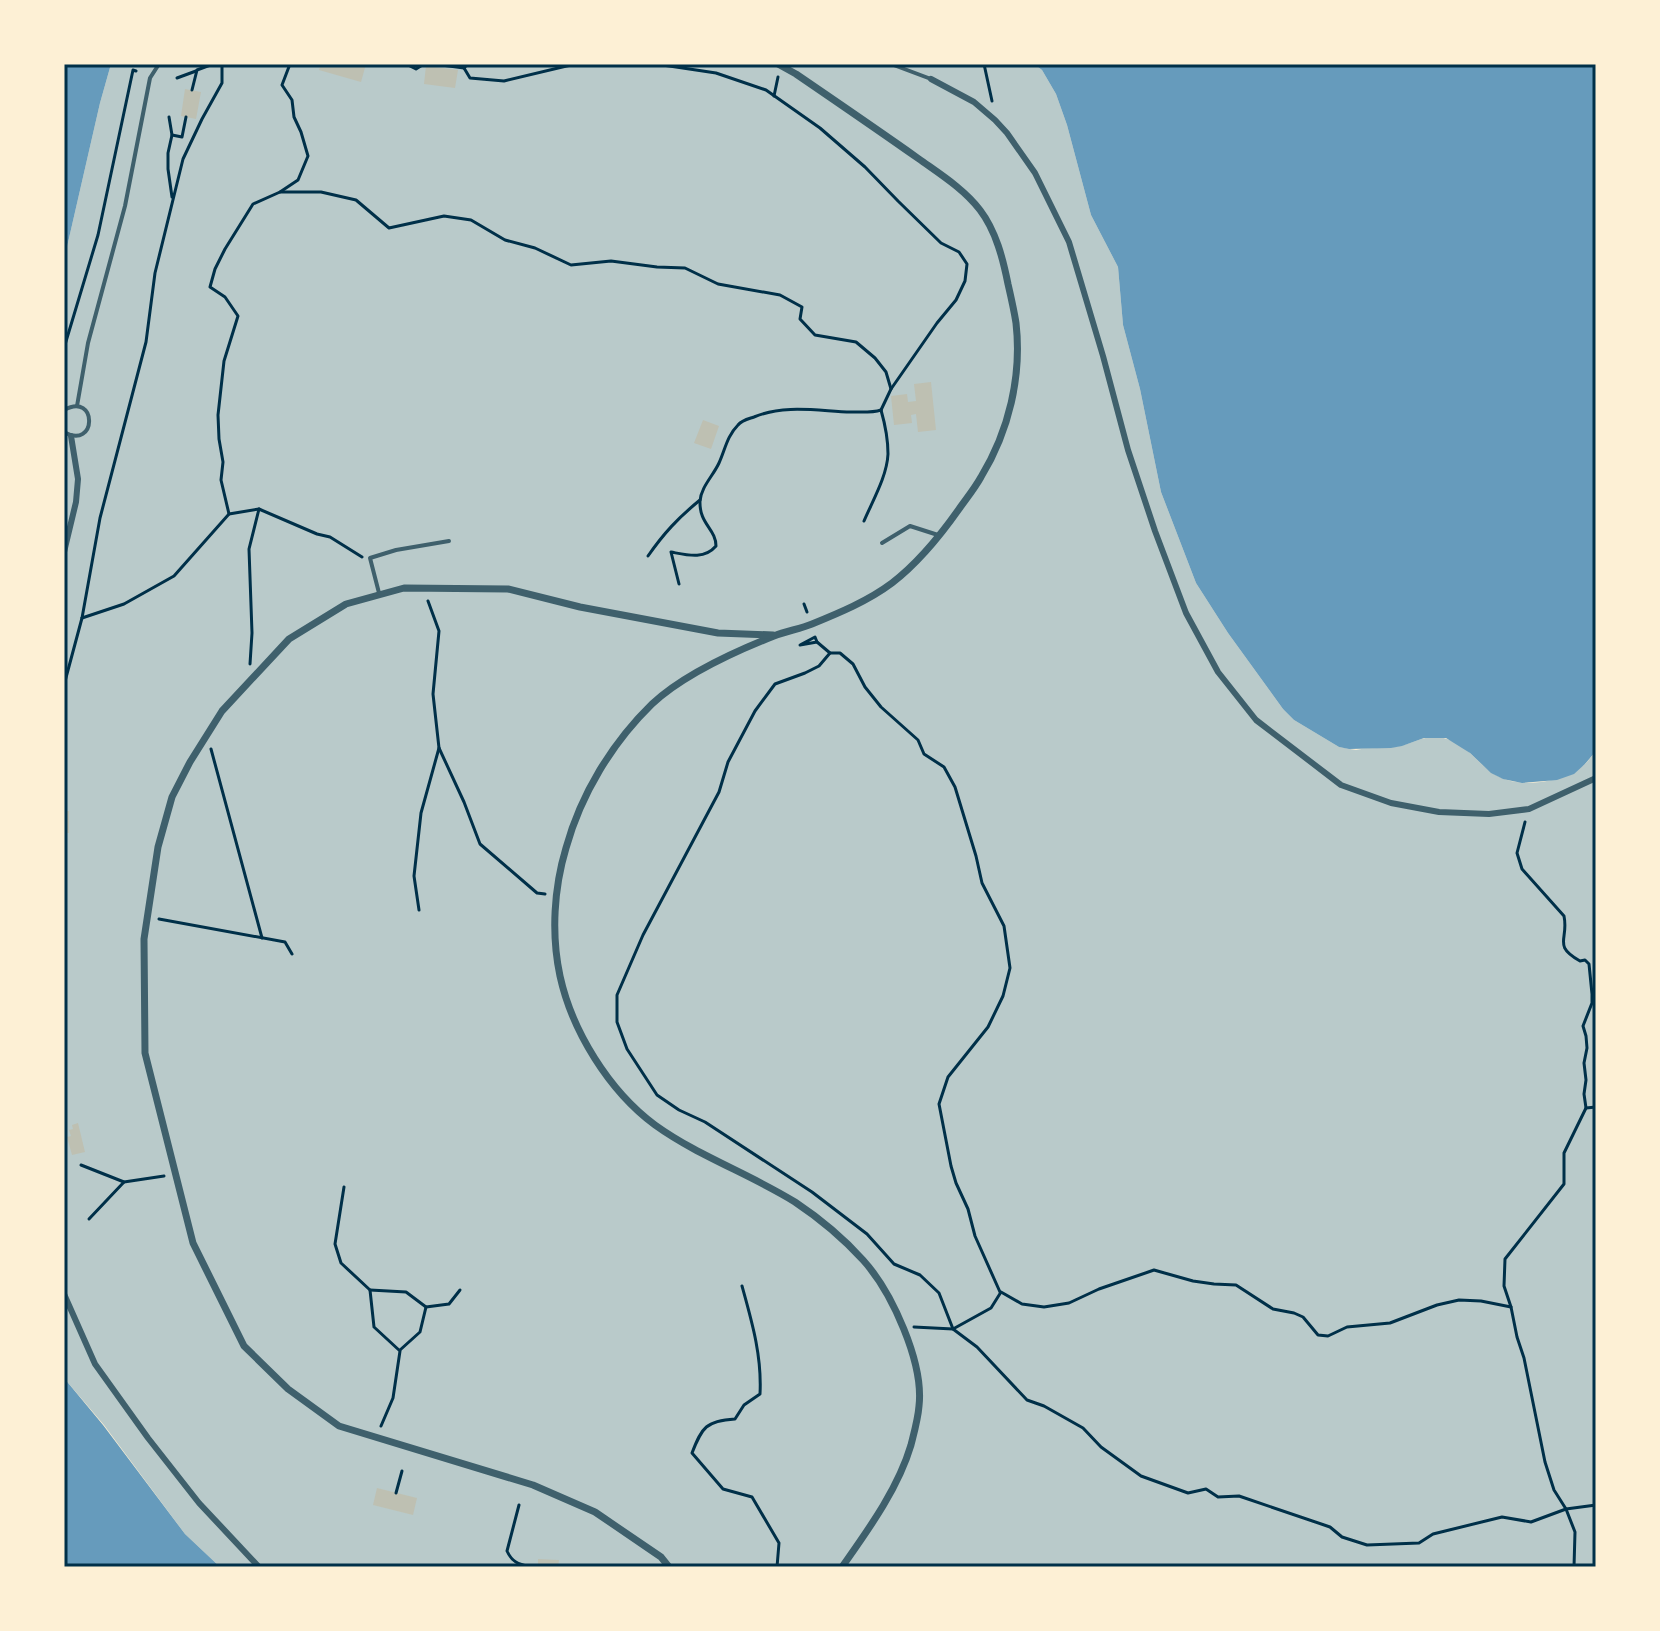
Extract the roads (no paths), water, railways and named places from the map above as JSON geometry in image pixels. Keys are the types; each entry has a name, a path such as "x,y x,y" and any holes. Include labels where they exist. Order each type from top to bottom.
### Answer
{"street":[{"path":"779,65 952,182 979,209 996,240 1016,323 1017,356 1010,413 982,476 940,536 896,580 868,599 810,625 776,635 694,673 653,703 609,754 580,806 559,871 555,939 560,976 568,1001 583,1037 612,1085 657,1127 794,1202 825,1225 864,1261 890,1300 902,1326 917,1371 920,1404 910,1448 894,1483 842,1567"},
{"path":"931,79 974,102 995,120 1035,173 1069,242 1128,450 1186,613 1218,672 1256,720 1341,785 1391,803 1439,812 1489,814 1529,809 1596,778"},
{"path":"64,552 78,479 71,436"},
{"path":"669,1567 661,1557 595,1512 533,1485 339,1426 288,1389 244,1346 193,1243 145,1053 144,939 158,847 172,797 190,762 222,711 289,639 346,604 404,588 508,589 580,607 718,633 776,635"},
{"path":"64,1294 95,1364 199,1503 259,1567"}],"lane":[{"path":"77,406 88,343 125,206 150,78 159,64"},
{"path":"891,64 931,79"},
{"path":"64,410 77,406 86,410 90,424 85,432 76,436 64,432"},
{"path":"882,543 910,526 940,536"},
{"path":"379,595 370,558 449,541"}],"water":[{"path":"64,64 111,64 64,260"},
{"path":"1034,64 1596,64 1596,751 1574,774 1557,780 1522,783 1503,779 1446,738 1424,738 1391,748 1339,747 1294,720 1283,709 1196,583 1161,492 1123,325 1118,267 1091,215 1056,94 1042,70"},
{"path":"64,1378 185,1534 220,1567 64,1567"}]}
